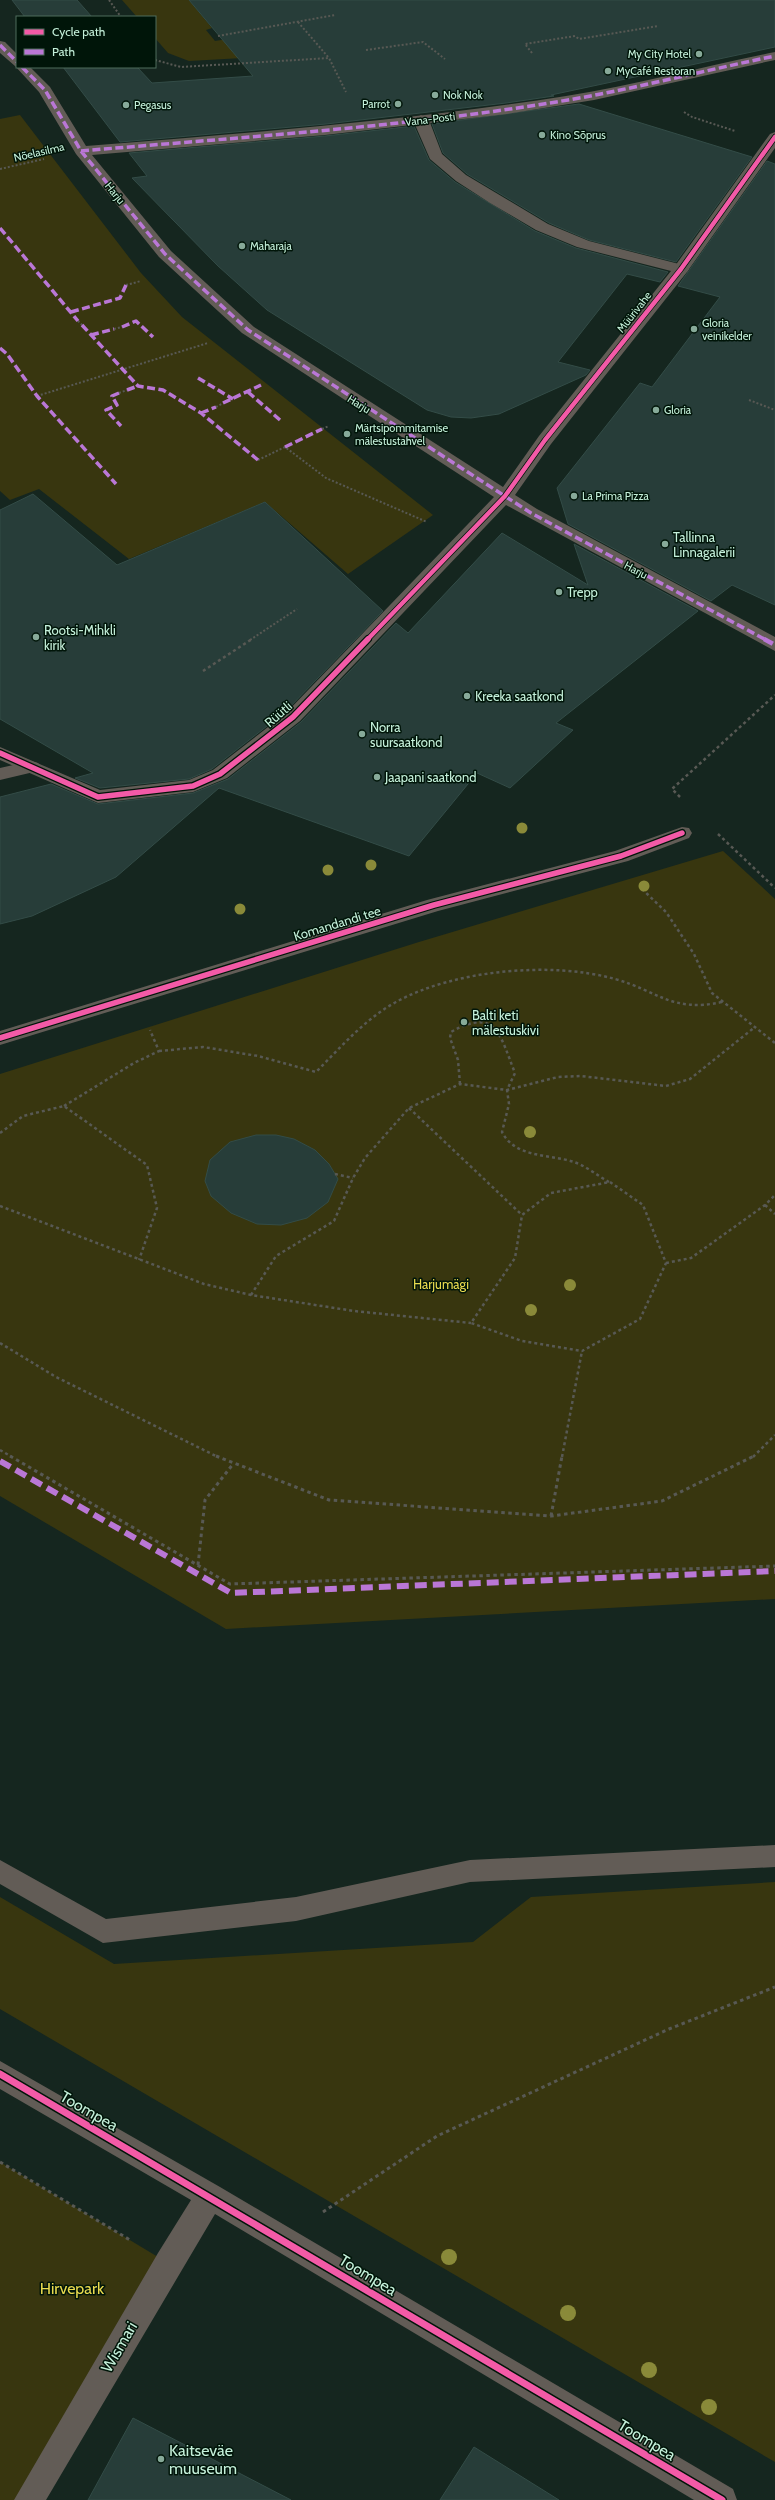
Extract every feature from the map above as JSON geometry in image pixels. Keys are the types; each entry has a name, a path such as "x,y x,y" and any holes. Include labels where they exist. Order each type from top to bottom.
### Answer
{"street":[{"path":"0,45 16,61"},
{"name":"Vana-Posti","path":"81,151 421,120 570,99 775,56"},
{"name":"Harju","path":"23,68 45,90 81,151 165,254 248,330 320,379 531,513 775,645"},
{"path":"421,120 435,156 461,178 495,200 542,227 583,244 681,269"},
{"name":"Müürivahe","path":"505,496 545,440 681,269 774,138"},
{"name":"Rüütli","path":"0,753 98,797 193,786 220,774 293,717 505,496"},
{"path":"0,774 31,767"},
{"name":"Komandandi tee","path":"0,1038 434,905 621,856 682,833"},
{"path":"0,1871 103,1931 296,1909 470,1872 775,1856"},
{"name":"Toompea","path":"0,2074 210,2196 722,2500"},
{"name":"Wismari","path":"30,2500 168,2263 210,2196"}],"path":[{"path":"109,0 120,16"},
{"path":"218,36 335,15"},
{"path":"298,22 330,58 362,126"},
{"path":"532,53 525,44 575,36 580,39 658,26"},
{"path":"366,50 423,42 445,59"},
{"path":"156,60 180,67 330,58"},
{"path":"652,82 666,101 692,117 726,129 774,138"},
{"path":"126,285 147,279"},
{"path":"78,321 82,325"},
{"path":"114,329 122,327"},
{"path":"37,396 123,372 248,330"},
{"path":"119,393 127,390"},
{"path":"749,400 775,410"},
{"path":"216,407 223,404"},
{"path":"258,460 285,447 326,478 428,523"},
{"path":"203,671 297,609"},
{"path":"682,799 672,789 775,695"},
{"path":"714,830 775,888"},
{"path":"646,894 666,912 694,954 712,993 775,1043"},
{"path":"0,1133 23,1116 64,1106 134,1063 159,1051 203,1047 258,1056 316,1072 358,1030 396,1001 432,987 480,975 531,970 586,972 616,979 678,1004 710,1004 722,1002"},
{"path":"135,997 159,1051"},
{"path":"0,1206 204,1284 251,1295 354,1312 472,1323 522,1341 582,1351 640,1319 666,1262 643,1205 610,1182 575,1162 517,1150 507,1142 502,1132 509,1104 507,1090 515,1073 496,1028 487,1021 476,1019 463,1024 451,1032 450,1038 458,1060 460,1084"},
{"path":"251,1295 276,1256 334,1221 353,1178 365,1158 408,1108 460,1084 507,1090 558,1077 581,1076 666,1086 690,1078 755,1027"},
{"path":"64,1106 147,1165 158,1208 139,1260"},
{"path":"408,1108 522,1215"},
{"path":"335,1174 353,1178"},
{"path":"472,1323 515,1258 522,1215 551,1193 610,1182"},
{"path":"666,1262 691,1258 765,1205 775,1195"},
{"path":"765,1205 775,1214"},
{"path":"0,1342 56,1377 234,1464 329,1500 551,1516 662,1501 753,1456 775,1436"},
{"path":"551,1516 582,1351"},
{"path":"0,1450 230,1584 775,1566"},
{"path":"198,1565 205,1500 234,1464"},
{"path":"321,2214 437,2136 669,2030 775,1987"},
{"path":"0,2162 168,2263"}],"green space":[{"path":"122,0 189,0 212,28 206,30 215,41 296,28 316,54 189,61 168,53 156,39 156,16 136,16"},
{"path":"20,115 141,273 182,317 433,515 348,574 265,502 129,559 39,489 10,500 0,491 0,119"},
{"name":"Harjumägi","path":"723,851 775,899 775,1599 226,1629 0,1496 0,1074 419,942"},
{"path":"775,1882 775,2462 0,2009 0,1897 114,1964 473,1942 531,1897"},
{"name":"Hirvepark","path":"0,2162 168,2263 29,2500 0,2500"}],"building":[{"path":"12,0 77,0 91,16 24,16"},
{"path":"189,0 775,0 775,47 551,95 554,96 326,124 120,142 64,68 138,68 152,83 253,76"},
{"path":"579,104 752,157 676,262 589,240 549,223 467,174 443,153 432,124"},
{"path":"414,126 429,160 455,182 535,231 576,248 668,272 660,282 627,274 558,362 590,370 586,375 499,414 471,418 451,417 427,410 267,310 218,266 132,178 147,176 129,153 325,136"},
{"path":"767,161 775,164 775,605 732,585 711,601 568,524 557,488 640,383 652,387 720,297 678,286"},
{"path":"33,494 117,565 265,502 383,611 285,712 212,769 189,779 100,788 75,778 93,773 0,719 0,510"},
{"path":"502,533 588,585 574,544 698,611 556,723 573,730 510,788 477,773 409,856 219,788 116,877 32,916 0,924 0,797 51,784 98,804 193,793 228,779 301,722 396,623 408,633"},
{"path":"256,1135 276,1135 294,1139 315,1150 329,1164 338,1179 328,1202 307,1218 281,1225 257,1224 231,1213 211,1196 205,1181 210,1160 230,1142"},
{"name":"Kaitseväe muuseum","path":"133,2418 291,2500 88,2500"},
{"path":"474,2447 559,2500 440,2500"}],"marked path":[{"path":"0,45 16,61"},
{"path":"81,151 386,124 507,109 594,95 775,56"},
{"path":"23,68 45,90 81,151 165,254 248,330 301,366 531,513 775,645"},
{"path":"0,228 78,321"},
{"path":"71,312 120,298 126,285"},
{"path":"122,327 136,321 153,337"},
{"path":"82,325 138,386 163,390 201,413 258,460"},
{"path":"91,335 114,329"},
{"path":"0,348 7,354 37,396 116,484"},
{"path":"198,378 233,399"},
{"path":"223,403 261,385"},
{"path":"127,390 138,386"},
{"path":"248,392 280,420"},
{"path":"119,393 112,396 117,405 106,410 121,426"},
{"path":"201,413 216,407"},
{"path":"285,447 322,429"},
{"path":"0,1461 231,1593 775,1571"}],"cycle path":[{"path":"0,753 98,797 193,786 220,774 293,717 505,496 545,440 681,269 775,137"},
{"path":"0,1038 434,905 621,856 682,833"},
{"path":"0,2074 210,2196 722,2500"}],"place":[{"name":"My City Hotel","path":"699,54"},
{"name":"MyCafé Restoran","path":"608,71"},
{"name":"Nok Nok","path":"435,95"},
{"name":"Parrot","path":"398,104"},
{"name":"Pegasus","path":"126,105"},
{"name":"Kino Sõprus","path":"542,135"},
{"name":"Maharaja","path":"242,246"},
{"name":"Gloria veinikelder","path":"694,329"},
{"name":"Gloria","path":"656,410"},
{"name":"Märtsipommitamise mälestustahvel","path":"347,434"},
{"name":"La Prima Pizza","path":"574,496"},
{"name":"Tallinna Linnagalerii","path":"665,544"},
{"name":"Trepp","path":"559,592"},
{"name":"Rootsi-Mihkli kirik","path":"36,637"},
{"name":"Kreeka saatkond","path":"467,696"},
{"name":"Norra suursaatkond","path":"362,734"},
{"name":"Jaapani saatkond","path":"377,777"},
{"name":"Balti keti mälestuskivi","path":"464,1022"},
{"name":"Kaitseväe muuseum","path":"161,2459"}]}
